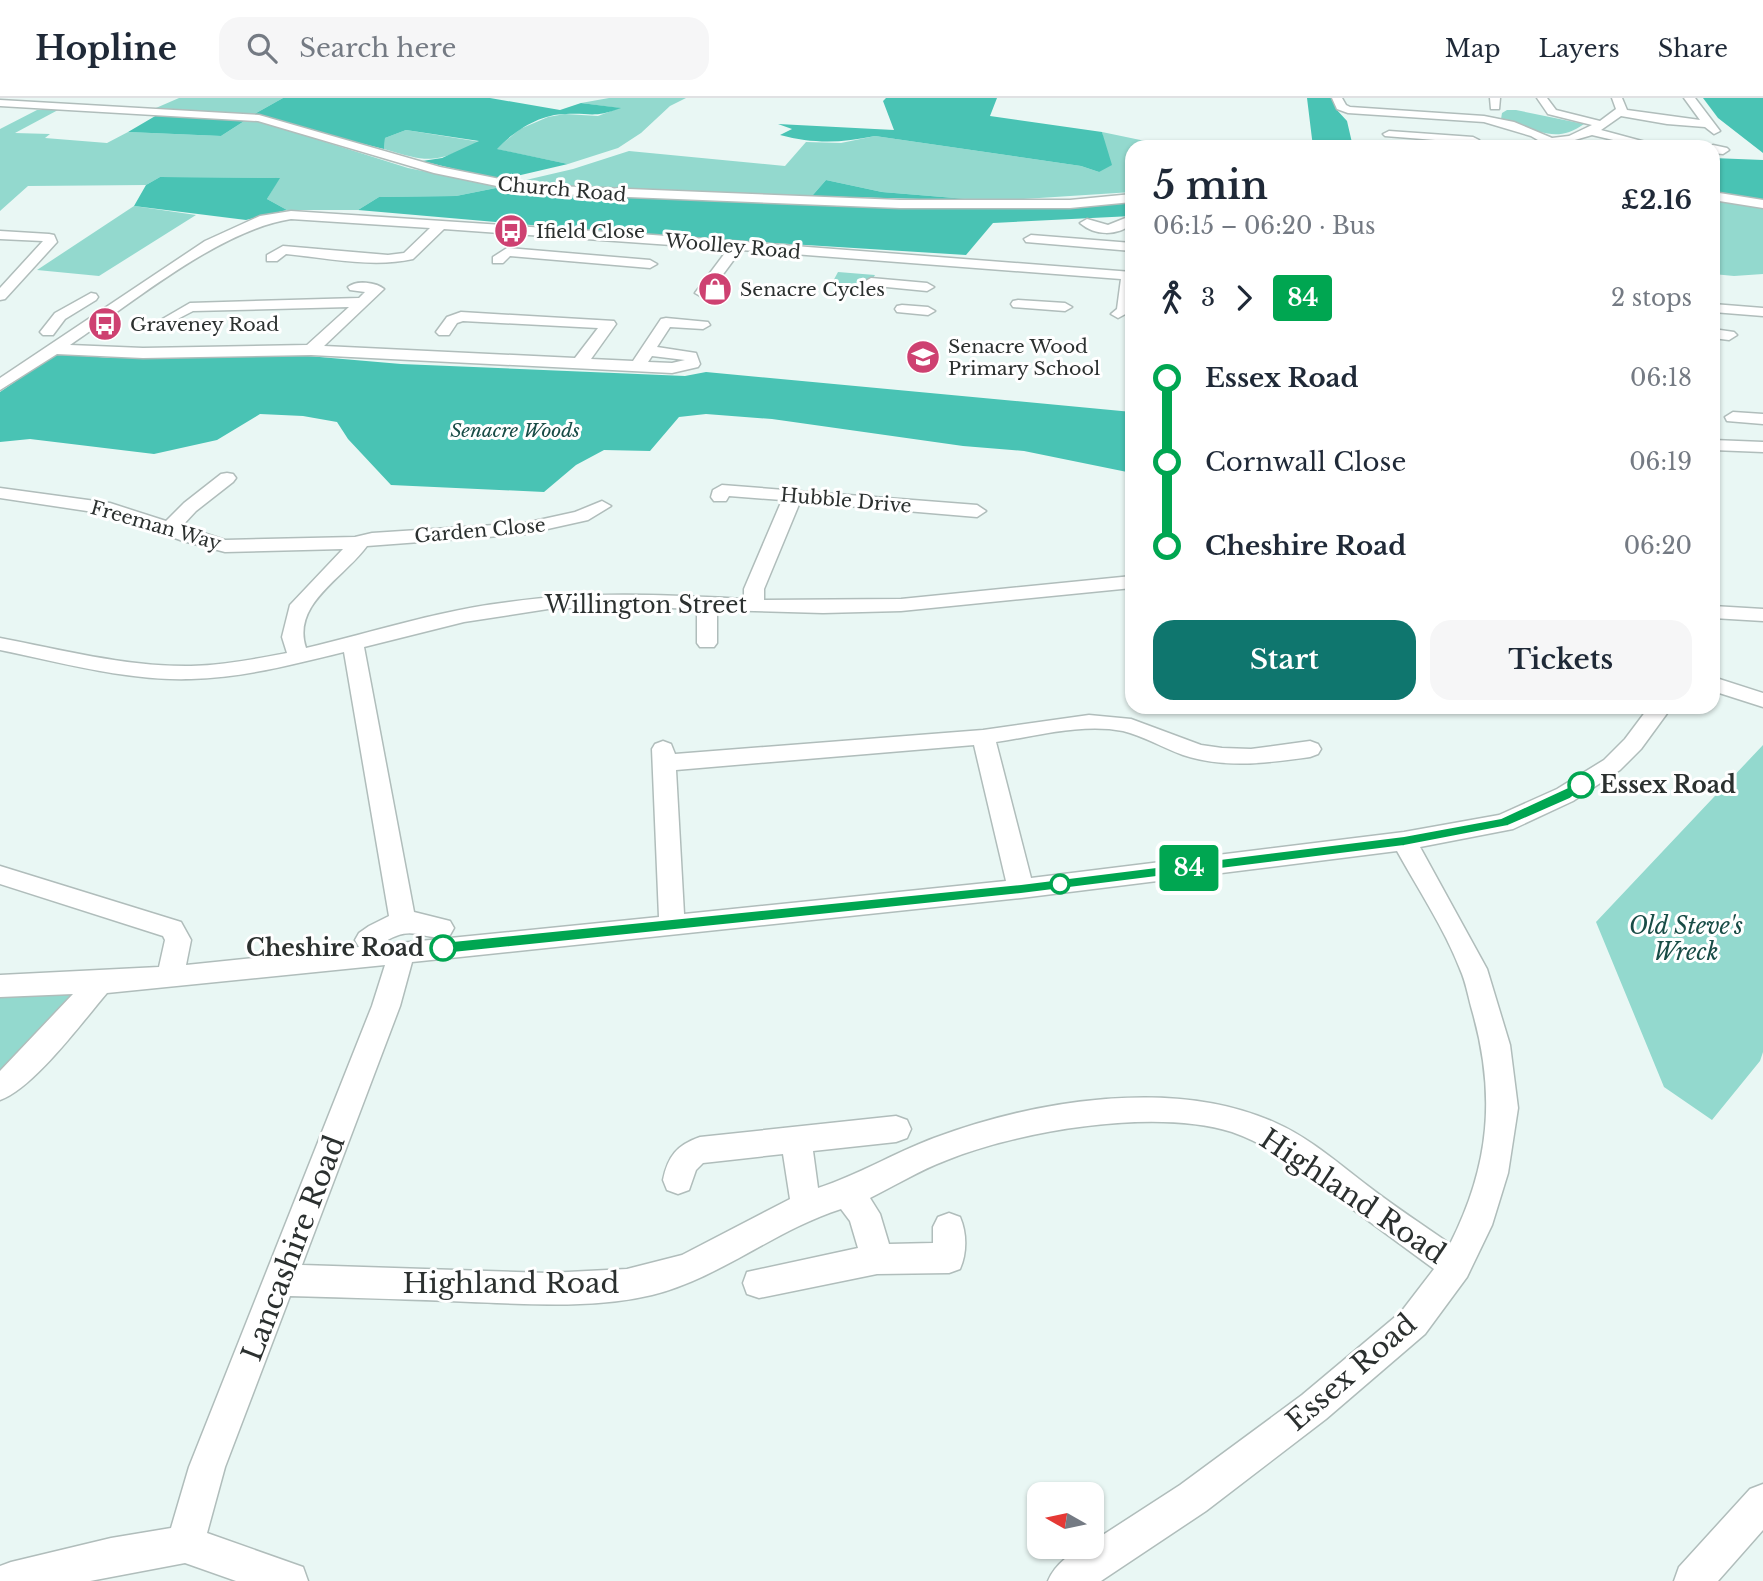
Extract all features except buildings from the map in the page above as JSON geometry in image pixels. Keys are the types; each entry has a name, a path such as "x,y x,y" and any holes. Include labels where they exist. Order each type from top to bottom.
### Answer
{"street":[{"path":"1421,98 1425,114"},
{"path":"1542,98 1552,112 1638,140"},
{"path":"1570,140 1599,126 1622,110 1617,98"},
{"path":"1619,112 1711,127 1689,98"},
{"name":"Church Road","path":"0,103 259,118 438,170 530,190 900,204 1070,204 1125,199"},
{"path":"1341,103 1401,127 1458,140"},
{"path":"1389,134 1425,114 1519,128 1545,140"},
{"path":"1474,140 1470,134 1486,121"},
{"path":"1599,126 1654,133"},
{"path":"1720,197 1763,204"},
{"name":"Woolley Road","path":"0,385 210,244 265,219 302,214 939,262 1021,291 1125,277"},
{"path":"1087,223 1125,244"},
{"path":"1031,239 1108,237 1125,224"},
{"path":"272,258 283,250 397,259 408,256 442,225"},
{"path":"550,255 570,234"},
{"path":"0,235 43,236 49,238 50,242 4,289"},
{"path":"702,293 737,246"},
{"path":"498,260 507,252 650,264"},
{"path":"916,310 939,262"},
{"path":"871,282 927,287"},
{"path":"311,350 377,289 355,287"},
{"path":"1021,291 1065,307"},
{"path":"48,332 60,316 91,297"},
{"path":"166,321 190,306 363,302"},
{"path":"1118,314 1124,311 1125,305"},
{"path":"76,306 109,311"},
{"path":"1720,309 1763,312"},
{"path":"444,332 452,320 461,316 609,324 579,364"},
{"path":"636,367 666,322 703,325"},
{"path":"53,349 143,353 311,350 684,368 692,364 693,360 691,356 682,353 648,351"},
{"path":"1733,416 1763,419"},
{"path":"1720,445 1763,447"},
{"path":"170,528 227,478"},
{"name":"Hubble Drive","path":"720,497 722,490 977,511"},
{"name":"Freeman Way","path":"0,493 91,505 225,546 355,543"},
{"path":"754,605 754,589 793,496"},
{"name":"Garden Close","path":"355,543 372,538 531,527 588,516 605,506"},
{"path":"299,656 292,637 300,605 357,546 355,543"},
{"name":"Willington Street","path":"0,644 104,664 165,671 215,671 299,656 472,614 547,603 619,601 910,606 1125,583"},
{"path":"707,604 707,643"},
{"path":"1720,612 1763,615"},
{"path":"353,644 402,937"},
{"path":"1720,686 1763,700"},
{"path":"0,986 100,983 170,977 402,937 671,924 1021,889 1404,841 1504,822 1565,795 1612,765 1656,714"},
{"path":"671,924 663,756 983,737 1097,722 1149,730 1193,750 1219,757 1244,757 1293,746"},
{"path":"983,737 1021,889"},
{"name":"Essex Road","path":"1067,1581 1193,1498 1314,1407 1413,1323 1456,1266 1476,1224 1493,1172 1503,1108 1496,1045 1474,969 1404,841"},
{"path":"0,875 172,929 178,940 170,977"},
{"path":"402,937 417,921 441,928"},
{"path":"368,940 382,930 402,937"},
{"name":"Lancashire Road","path":"185,1544 208,1467 386,1006 402,937"},
{"path":"0,1087 23,1068 100,983"},
{"name":"Highland Road","path":"281,1280 517,1288 576,1288 633,1282 676,1272 809,1205 847,1193 944,1148 1003,1129 1074,1117 1163,1108 1198,1111 1233,1119 1264,1131 1310,1159 1359,1199 1456,1266"},
{"path":"678,1180 681,1165 688,1155 700,1150 796,1140 886,1135"},
{"path":"796,1140 803,1194 809,1205"},
{"path":"847,1193 864,1214 877,1259"},
{"path":"771,1277 877,1259 949,1258 949,1227"},
{"path":"1693,1581 1763,1502"},
{"path":"11,1581 111,1557 185,1544 289,1581"}],"green space":[{"path":"179,98 283,98 251,116 149,111"},
{"path":"283,98 490,98 560,110 581,103 621,108 599,114 556,115 528,125 497,149 568,164 500,180 422,161 442,158 479,141 406,130 385,138 384,149 251,116"},
{"path":"609,98 686,98 670,106 641,133 618,148 568,164 496,149 520,129 548,117 565,114 598,116 619,108 581,103"},
{"path":"886,98 997,98 990,116 1102,132 1112,165 1099,172 1081,166 875,136 828,142 780,135 792,129 778,124 894,130 883,101"},
{"path":"1307,98 1334,98 1336,109 1347,121 1351,140 1312,140"},
{"path":"1703,98 1763,98 1763,153 1718,118"},
{"path":"37,110 58,110 15,133 50,134 45,138 107,143 128,132 221,136 249,118 408,168 501,187 456,196 379,197 358,210 287,210 267,199 279,178 160,177 146,185 28,186 0,211 0,129"},
{"path":"1507,110 1584,124 1563,134 1543,133 1501,119 1502,113"},
{"path":"157,115 249,118 221,136 128,132"},
{"path":"406,130 481,142 433,159 384,149 385,138"},
{"path":"1102,132 1140,140 1125,140 1125,192 991,201 882,192 826,180 812,196 539,187 513,183 573,169 629,151 785,166 806,142 841,143 875,136 1081,166 1099,172 1105,147"},
{"path":"1720,158 1763,160 1763,201 1720,196"},
{"path":"160,177 280,178 267,199 287,210 246,220 134,206 146,185"},
{"path":"826,180 882,192 991,201 812,196"},
{"path":"501,187 522,192 847,205 1064,206 1125,199 1125,216 993,223 966,255 645,235 358,210 379,197 456,196"},
{"path":"1720,199 1763,208 1763,274 1720,275"},
{"path":"134,206 196,215 99,276 37,270"},
{"path":"838,272 875,275 867,288 831,285"},
{"name":"Senacre Woods","path":"56,354 112,358 308,356 401,364 685,376 706,372 1125,411 1125,472 1024,451 963,446 772,419 706,414 679,417 650,451 604,450 576,465 544,492 391,485 348,439 337,422 303,416 260,414 217,440 154,454 30,439 0,442 0,392"},
{"name":"Old Steve's Wreck","path":"1763,745 1763,1052 1760,1061 1712,1120 1664,1087 1596,922"},
{"path":"100,983 0,1088 0,986"}],"bus line":[{"name":"84","path":"443,948 1021,889 1404,841 1504,822 1581,785"}],"place":[{"name":"Ifield Close","path":"511,231"},
{"name":"Senacre Cycles","path":"715,289"},
{"name":"Graveney Road","path":"105,324"},
{"name":"Senacre Wood Primary School","path":"923,357"},
{"name":"Essex Road","path":"1581,785"},
{"name":"Cheshire Road","path":"443,948"}]}
